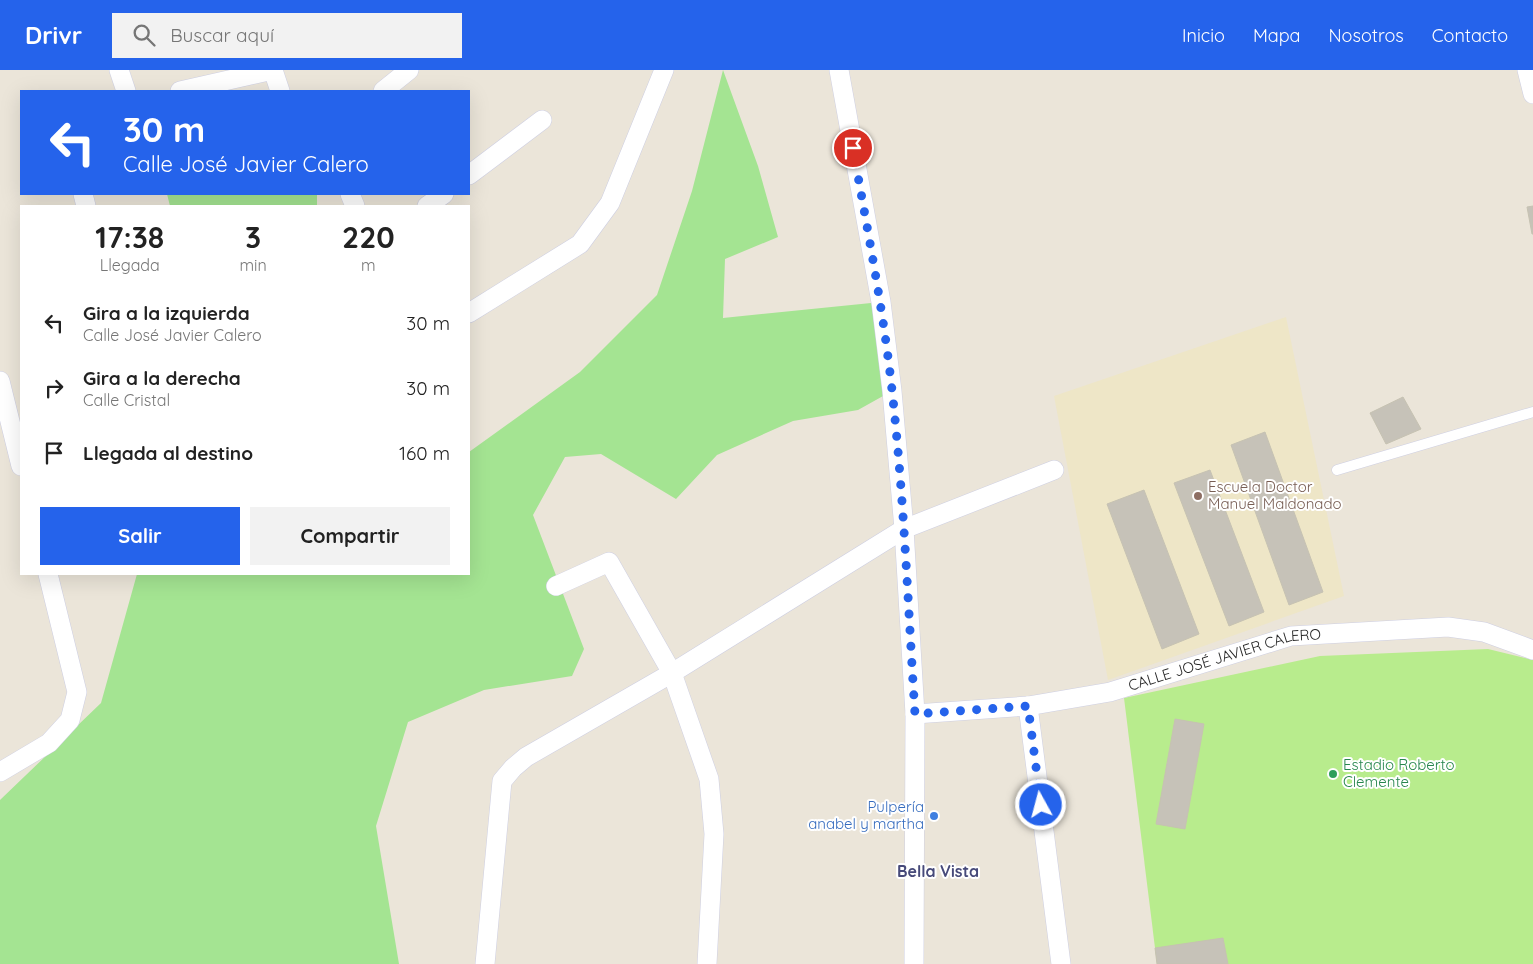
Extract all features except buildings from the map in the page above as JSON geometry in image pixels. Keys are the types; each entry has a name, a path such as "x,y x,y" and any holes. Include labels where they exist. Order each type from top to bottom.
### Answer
{"street":[{"path":"119,70 126,90"},
{"path":"184,90 273,70 280,90"},
{"path":"384,90 409,70"},
{"path":"470,313 580,244 610,203 664,70"},
{"path":"839,70 881,302 892,391 904,529 915,714 914,964"},
{"path":"1527,70 1533,94"},
{"path":"470,174 542,120"},
{"path":"428,205 443,195"},
{"path":"0,381 20,462"},
{"path":"485,964 502,781 513,768 526,757 672,673 904,529 1054,470"},
{"path":"556,586 609,562 672,673 709,779 714,834 707,964"},
{"path":"0,772 49,743 70,720 77,692 48,575"},
{"name":"CALLE JOSÉ JAVIER CALERO","path":"915,714 1028,706 1110,692 1291,636 1448,627 1484,632 1533,650"},
{"path":"1028,706 1061,964"}],"lane":[{"path":"1336,470 1533,412"}],"shaded area":[{"name":"Escuela Doctor Manuel Maldonado","path":"1286,317 1344,596 1108,680 1054,396"}],"green space":[{"path":"723,70 758,166 778,237 725,259 723,318 881,302 892,391 858,410 793,421 717,455 676,499 601,454 565,457 533,515 584,649 572,676 484,690 408,722 376,826 399,964 0,964 0,800 101,703 137,575 470,575 470,451 580,372 657,295 692,191"},
{"path":"167,195 317,195 317,205 170,205"},
{"name":"Estadio Roberto Clemente","path":"1488,649 1533,660 1533,964 1157,964 1124,698 1320,656"}],"place":[{"name":"Escuela Doctor Manuel Maldonado","path":"1198,496"},
{"name":"Estadio Roberto Clemente","path":"1333,774"},
{"name":"Pulpería anabel y martha","path":"934,816"}],"district":[{"name":"Bella Vista","path":"938,871"}],"route":[{"path":"853,148 881,302 892,391 904,529 915,714 1028,706 1041,805"}]}
